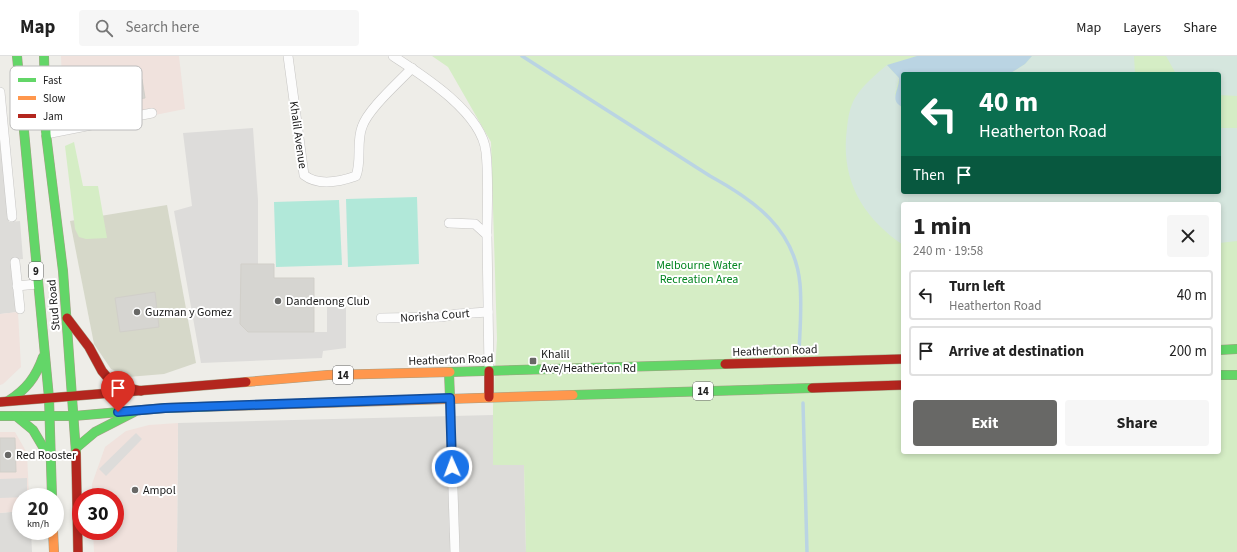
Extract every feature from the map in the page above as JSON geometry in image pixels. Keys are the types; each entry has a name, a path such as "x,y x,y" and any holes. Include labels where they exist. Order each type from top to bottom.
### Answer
{"main road":[{"name":"Stud Road","path":"17,56 18,66"},
{"name":"Stud Road","path":"44,56 44,66"},
{"name":"Stud Road","path":"23,130 49,398 52,488"},
{"name":"Stud Road","path":"46,130 67,318 76,448 78,552"},
{"path":"67,318 90,347 107,378 113,384 141,391"},
{"path":"1221,350 1237,349"},
{"path":"4,401 30,386 38,373 44,354"},
{"name":"Heatherton Road","path":"4,401 328,375 901,359"},
{"path":"489,371 490,397"},
{"path":"449,372 450,398"},
{"path":"1221,375 1237,374"},
{"name":"14","path":"0,416 74,416 134,412 165,408 450,398 901,385"},
{"path":"76,448 95,432 134,412"},
{"path":"16,416 33,430 50,460"},
{"path":"53,540 54,552"}],"street":[{"name":"Khalil Avenue","path":"288,56 302,168 304,175 311,180 343,181 356,176 360,166 359,142 362,126 374,107 412,68"},
{"path":"393,56 412,68 450,98 469,118 482,135 486,152 489,371"},
{"path":"0,92 12,217"},
{"path":"142,116 152,114"},
{"path":"46,134 67,130"},
{"path":"449,222 475,224 487,235"},
{"path":"15,262 20,309"},
{"path":"18,286 37,284"},
{"name":"Norisha Court","path":"381,318 441,317 457,314 488,312"},
{"path":"450,398 454,552"}],"shaded area":[{"path":"61,56 179,56 185,109 142,118 142,66 61,66"},
{"path":"1032,56 1134,56 1135,72 1012,72 1025,64"},
{"path":"1166,56 1237,56 1237,96 1221,95 1221,72 1175,72"},
{"path":"887,65 899,78 895,94 901,107 901,194 1221,194 1221,128 1237,128 1237,241 1221,243 1221,202 901,202 901,243 876,222 865,209 851,180 847,164 847,128 852,105 858,93"},
{"path":"253,128 258,200 258,264 241,264 241,324 248,332 327,332 327,307 346,307 346,348 323,351 322,358 201,363 174,211 192,206 183,133"},
{"path":"64,130 79,130 64,133"},
{"path":"0,141 9,222 20,221 23,259 12,260 18,312 0,314"},
{"path":"167,205 196,363 164,374 128,377 111,369 94,344 70,221"},
{"path":"18,312 21,367 0,385 0,314"},
{"path":"493,415 493,465 524,465 526,552 177,552 178,423"},
{"name":"Ampol","path":"178,423 177,552 94,552 93,540 124,540 124,488 92,488 92,484 105,447 126,431 149,425"},
{"path":"0,432 15,432 27,453 29,488 12,488 12,512 0,513"},
{"path":"136,433 142,439 106,476 99,469"},
{"path":"27,478 27,488 12,488 12,498 0,498 0,479"},
{"path":"12,512 12,540 31,540 32,552 0,552 0,513"}],"green space":[{"name":"Melbourne Water Recreation Area","path":"432,56 1237,56 1237,552 526,552 524,465 493,465 493,406 497,339 491,142 448,67"},
{"path":"74,142 83,186 98,186 107,238 86,239 79,237 75,229 65,146"},
{"path":"417,197 419,264 348,267 346,199"},
{"path":"339,200 342,265 276,267 274,202"}],"water":[{"path":"917,56 1032,56 1025,64 1012,72 901,72 901,106 895,98 899,78 887,65"}],"building":[{"path":"142,79 145,98 142,98"},
{"name":"Dandenong Club","path":"241,264 274,264 274,278 314,278 314,332 248,332 240,324"},
{"name":"Guzman y Gomez","path":"155,292 159,327 120,332 115,298"},
{"name":"Red Rooster","path":"0,438 15,438 16,472 0,472"}],"waterway":[{"path":"522,56 742,195 770,218 790,247 797,265 801,301 799,352"},
{"path":"803,403 807,552"}],"traffic: fast":[{"path":"17,56 18,66"},
{"path":"44,56 44,66"},
{"path":"24,130 49,398 52,488"},
{"path":"46,130 63,271 76,453"},
{"path":"1221,350 1237,349"},
{"path":"8,401 25,388 34,377 43,357"},
{"path":"450,372 725,364"},
{"path":"449,372 450,398"},
{"path":"1221,375 1237,375"},
{"path":"573,395 812,388"},
{"path":"0,416 74,416 165,408 230,406"},
{"path":"76,448 95,432 134,412"},
{"path":"16,416 33,430 49,457"}],"traffic: slow":[{"path":"246,382 328,375 450,372"},
{"path":"230,406 573,395"},
{"path":"53,540 54,552"}],"traffic: jam":[{"path":"67,318 89,347 102,371 113,384 141,391"},
{"path":"725,364 901,359"},
{"path":"489,371 489,397"},
{"path":"0,402 246,382"},
{"path":"812,388 901,385"},
{"path":"76,453 78,552"}],"place":[{"name":"Dandenong Club","path":"278,301"},
{"name":"Guzman y Gomez","path":"137,312"},
{"name":"Khalil Ave/Heatherton Rd","path":"533,361"},
{"name":"Red Rooster","path":"8,455"},
{"name":"Ampol","path":"135,490"}],"route":[{"path":"118,412 134,412 165,408 450,398 452,467"}]}
